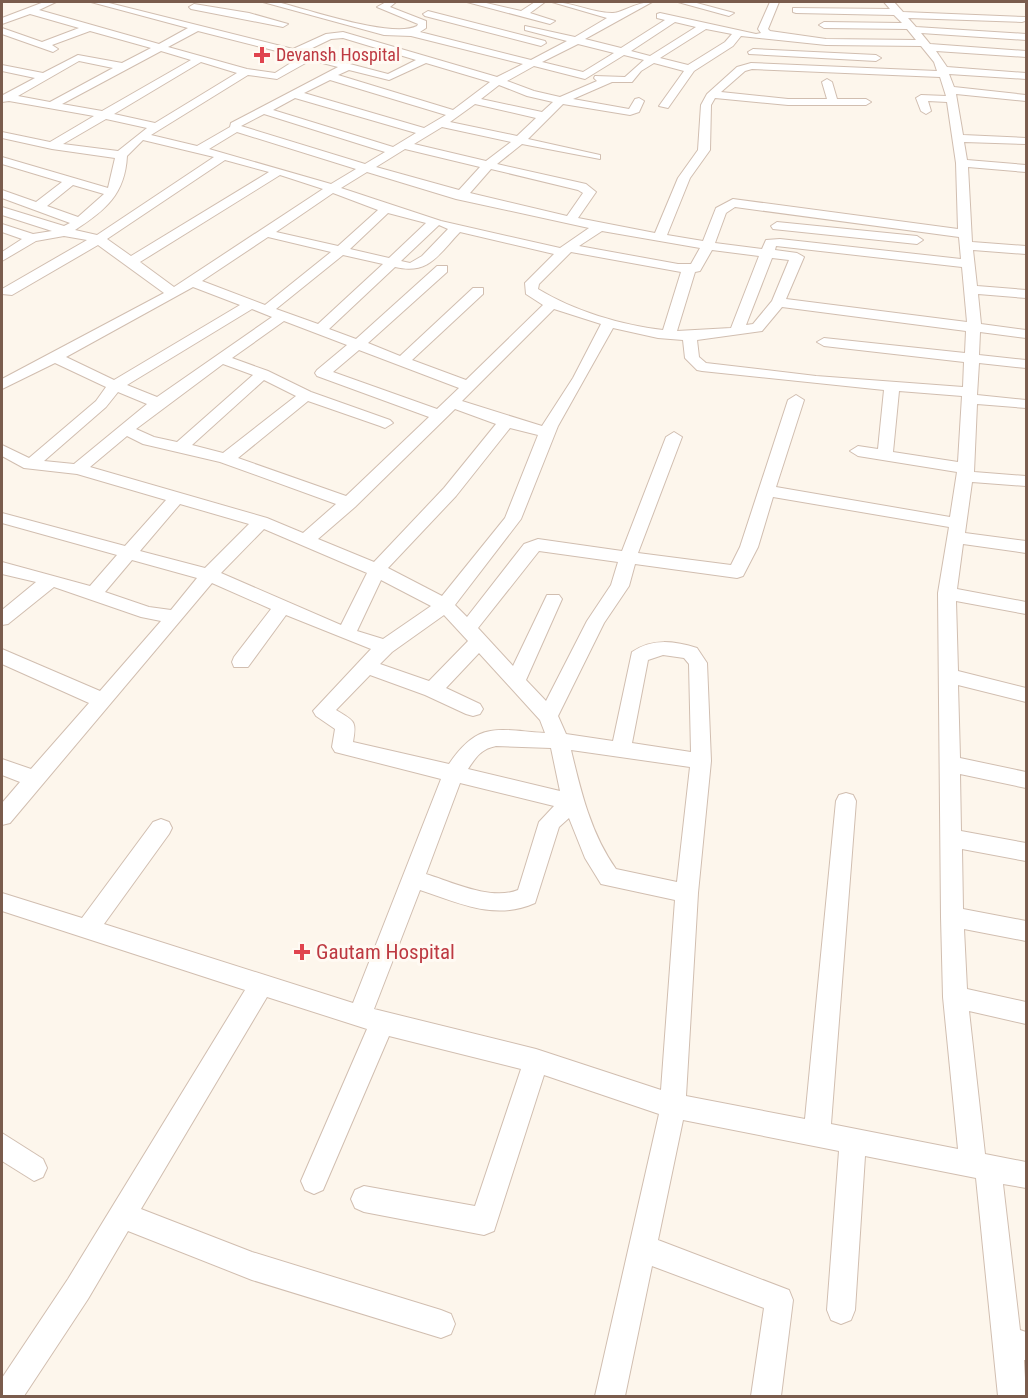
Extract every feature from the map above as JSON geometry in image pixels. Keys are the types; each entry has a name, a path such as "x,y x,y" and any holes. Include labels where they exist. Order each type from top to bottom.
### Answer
{"street":[{"path":"2,21 51,2"},
{"path":"96,2 350,65 389,77 424,60"},
{"path":"43,45 144,2"},
{"path":"268,2 314,12 384,32 411,33 528,64 585,76 628,80 637,69 651,59 704,26"},
{"path":"392,2 378,5 415,19 423,25 411,33"},
{"path":"472,2 487,3 556,23"},
{"path":"522,14 541,2"},
{"path":"556,2 615,17"},
{"path":"683,2 729,13"},
{"path":"767,34 763,29 774,2"},
{"path":"457,21 487,3"},
{"path":"172,22 198,4 283,24"},
{"path":"2,386 57,358 192,282 333,188 455,114 498,81 640,4 672,19 756,37 767,34 826,42 925,45 1026,54"},
{"path":"415,19 442,6"},
{"path":"896,7 1024,19"},
{"path":"896,7 925,45 954,99 962,163 973,323 973,357 966,472 947,593 955,997 980,1166 1017,1344 1014,1396"},
{"path":"796,9 896,7 965,11"},
{"path":"1014,8 1024,19"},
{"path":"28,10 246,72 277,76 310,56"},
{"path":"250,41 283,24 314,12"},
{"path":"428,14 561,48"},
{"path":"585,76 672,19"},
{"path":"826,42 824,21 1026,37"},
{"path":"567,26 590,32"},
{"path":"52,105 196,28"},
{"path":"528,28 690,69"},
{"path":"2,31 78,58 124,67"},
{"path":"664,106 690,69 729,44 739,33"},
{"path":"2,135 52,146 121,154 141,136 246,72 337,34 498,81 531,94 630,112 635,110 639,101"},
{"path":"2,42 18,36"},
{"path":"689,36 729,44"},
{"path":"753,52 893,59"},
{"path":"4,99 78,58"},
{"path":"52,146 201,58"},
{"path":"200,149 262,110 350,65"},
{"path":"659,239 684,178 704,150 706,105 712,94 741,69 751,66 774,71 937,66 1026,76"},
{"path":"2,69 42,76"},
{"path":"329,76 455,114"},
{"path":"460,196 488,165 520,140 561,100 610,79"},
{"path":"827,81 833,102"},
{"path":"294,94 426,132"},
{"path":"712,94 866,102"},
{"path":"926,111 921,98 1026,98"},
{"path":"4,99 52,105 158,127"},
{"path":"471,100 543,116"},
{"path":"262,110 398,148 582,186 590,192 569,222"},
{"path":"441,123 596,157"},
{"path":"236,128 363,169 460,196 598,228 707,247 967,247 1026,250"},
{"path":"141,136 200,149 333,188 386,209 435,222 566,250 689,269 695,268 707,247 720,211 726,206 743,203 967,247"},
{"path":"958,138 1026,141"},
{"path":"5,252 32,238 65,232 80,222 113,193 122,173 121,154"},
{"path":"7,292 99,239 223,156"},
{"path":"2,160 113,193"},
{"path":"962,163 1026,168"},
{"path":"131,262 277,172"},
{"path":"38,207 71,180"},
{"path":"2,194 80,222"},
{"path":"265,311 340,251 386,209"},
{"path":"737,330 783,210"},
{"path":"2,211 65,232 99,239 173,293"},
{"path":"321,329 435,222"},
{"path":"777,226 967,247"},
{"path":"266,233 406,266 419,265 457,227"},
{"path":"2,228 32,238"},
{"path":"598,228 566,250 532,284 531,291 552,304 609,322 669,334 690,336 757,328 778,302 797,257 768,248"},
{"path":"438,415 322,373 389,318 442,269"},
{"path":"669,334 689,269"},
{"path":"192,282 468,386"},
{"path":"970,289 1026,294"},
{"path":"403,361 478,291"},
{"path":"778,302 973,323 1026,324"},
{"path":"30,465 101,404 115,386 249,304"},
{"path":"306,540 388,468 438,415 453,403 552,304"},
{"path":"78,469 158,403 281,317"},
{"path":"573,802 342,747 346,726 323,711 385,647 445,605 513,519 548,432 609,322"},
{"path":"973,323 1026,334"},
{"path":"690,336 692,358 702,367 816,380 892,385 1026,404"},
{"path":"824,342 1026,364"},
{"path":"57,358 115,386 158,403"},
{"path":"222,359 263,374 306,395 385,423"},
{"path":"180,447 263,374"},
{"path":"885,455 892,385"},
{"path":"226,459 306,395"},
{"path":"432,690 473,635 530,548 538,545 737,572 768,491 796,400"},
{"path":"453,403 506,422 548,432"},
{"path":"346,634 378,570 450,492 506,422"},
{"path":"125,429 149,441 226,459 349,503"},
{"path":"548,716 596,621 620,586 674,437"},
{"path":"2,450 30,465 78,469 261,522 378,570 445,605 548,716 559,741 573,802 596,858 609,877 687,893"},
{"path":"858,451 1026,481"},
{"path":"768,491 957,530 1026,547"},
{"path":"93,594 177,497"},
{"path":"2,518 82,538 209,575 284,605 346,634 385,647"},
{"path":"2,817 209,575 261,522"},
{"path":"2,568 51,580 147,613 175,617"},
{"path":"2,619 51,580"},
{"path":"947,593 1026,608"},
{"path":"515,682 554,599"},
{"path":"241,662 284,605"},
{"path":"610,1396 673,1106 687,893 701,761 698,663 690,653 651,648 639,657 621,749"},
{"path":"2,656 101,700"},
{"path":"366,666 432,690 473,709"},
{"path":"948,676 1026,695"},
{"path":"314,1181 371,1019 413,879 454,773 470,749 481,741 496,738 559,741 701,761"},
{"path":"951,764 1026,780"},
{"path":"2,767 34,779"},
{"path":"817,1134 846,801"},
{"path":"413,879 495,903 519,902 527,896 550,822 573,802"},
{"path":"87,929 161,828"},
{"path":"951,838 1026,852"},
{"path":"3,905 87,929 371,1019 536,1061 673,1106 1026,1175"},
{"path":"952,917 1026,931"},
{"path":"7,1396 78,1289 261,985"},
{"path":"955,997 1026,1012"},
{"path":"363,1199 484,1221 536,1061"},
{"path":"841,1310 853,1141"},
{"path":"2,1146 34,1168"},
{"path":"122,1215 252,1266 441,1324"},
{"path":"642,1248 779,1300 766,1396"}],"place":[{"name":"Devansh Hospital","path":"262,55"},
{"name":"Gautam Hospital","path":"302,952"}]}
